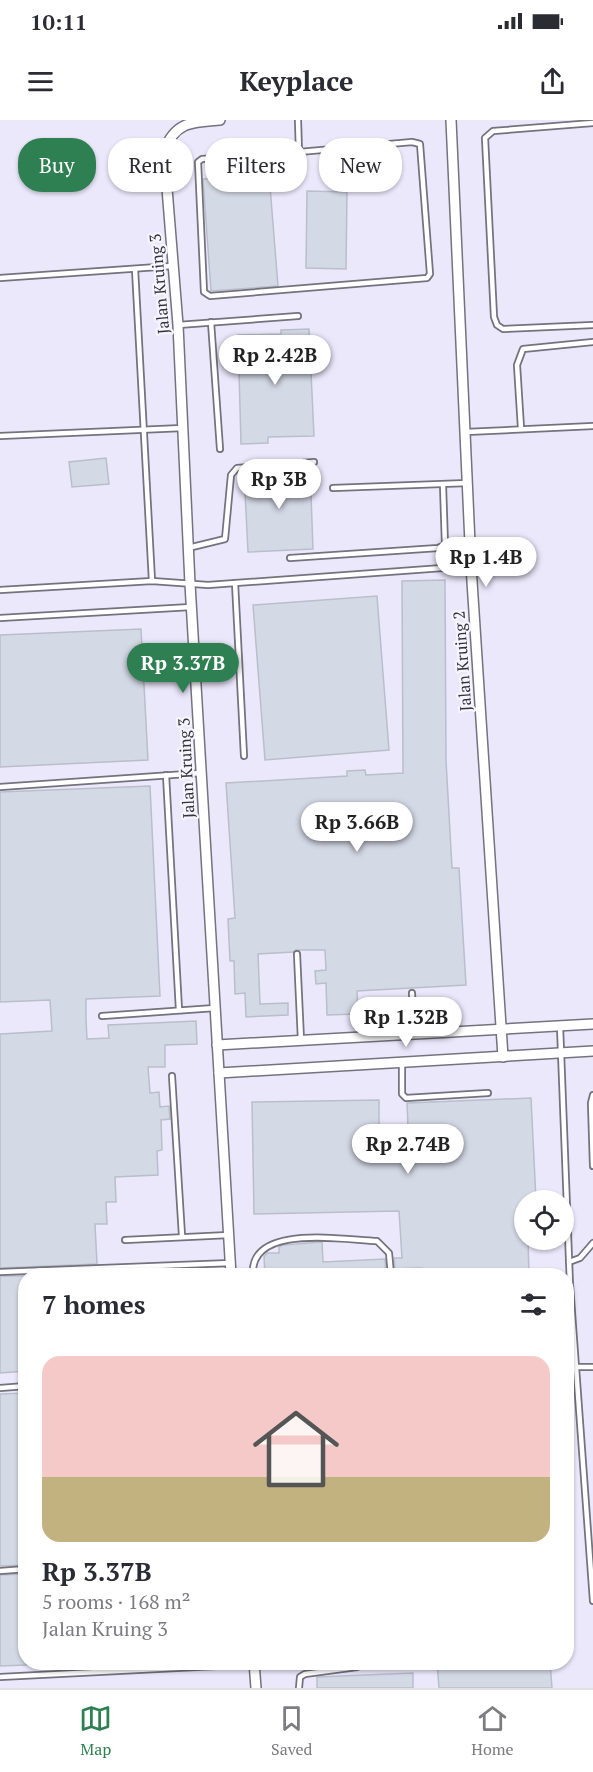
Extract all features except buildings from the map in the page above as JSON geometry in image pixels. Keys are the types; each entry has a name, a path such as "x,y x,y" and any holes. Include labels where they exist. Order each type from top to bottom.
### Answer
{"street":[{"name":"Jalan Kruing 3","path":"220,120 177,124 164,151 178,325 191,607 231,1268"},
{"name":"Jalan Kruing 2","path":"452,120 471,566 503,1057"},
{"path":"218,1045 593,1024"},
{"path":"219,1073 593,1051"},
{"path":"255,1670 256,1688"}],"lane":[{"path":"298,120 299,138"},
{"path":"593,123 493,131 485,138 494,317 497,325 503,329 593,325"},
{"path":"412,142 420,144 430,274 427,278 210,296 204,292 198,162 202,159 299,152 412,142"},
{"path":"0,278 172,266"},
{"path":"135,269 146,430 152,582"},
{"path":"178,325 298,316"},
{"path":"211,322 220,449"},
{"path":"521,428 517,365 523,348 593,342"},
{"path":"465,432 593,426"},
{"path":"0,436 183,428"},
{"path":"188,548 225,539 231,475 237,468 314,462"},
{"path":"333,488 468,483"},
{"path":"290,558 438,548 445,545 443,485"},
{"path":"0,590 152,582 235,583 471,566"},
{"path":"235,583 244,756"},
{"path":"0,618 191,607"},
{"path":"0,787 201,773"},
{"path":"166,775 179,1010"},
{"path":"297,954 301,1040"},
{"path":"412,993 414,1034"},
{"path":"102,1016 215,1008"},
{"path":"560,1026 563,1053 569,1268"},
{"path":"402,1063 402,1094 406,1098 488,1093"},
{"path":"172,1076 182,1236"},
{"path":"593,1095 591,1103 593,1166"},
{"path":"125,1240 229,1235"},
{"path":"252,1268 255,1257 267,1246 279,1240 308,1239 377,1241 388,1253 390,1268"},
{"path":"569,1262 580,1258 593,1243"},
{"path":"103,1268 231,1263"},
{"path":"0,1272 18,1271"},
{"path":"574,1353 593,1601"},
{"path":"575,1367 593,1367"},
{"path":"0,1388 18,1387"},
{"path":"0,1571 18,1570"},
{"path":"0,1677 127,1670"},
{"path":"299,1688 300,1677 305,1674 335,1670"}],"shaded area":[{"path":"0,120 593,120 593,1688 0,1688"}]}
